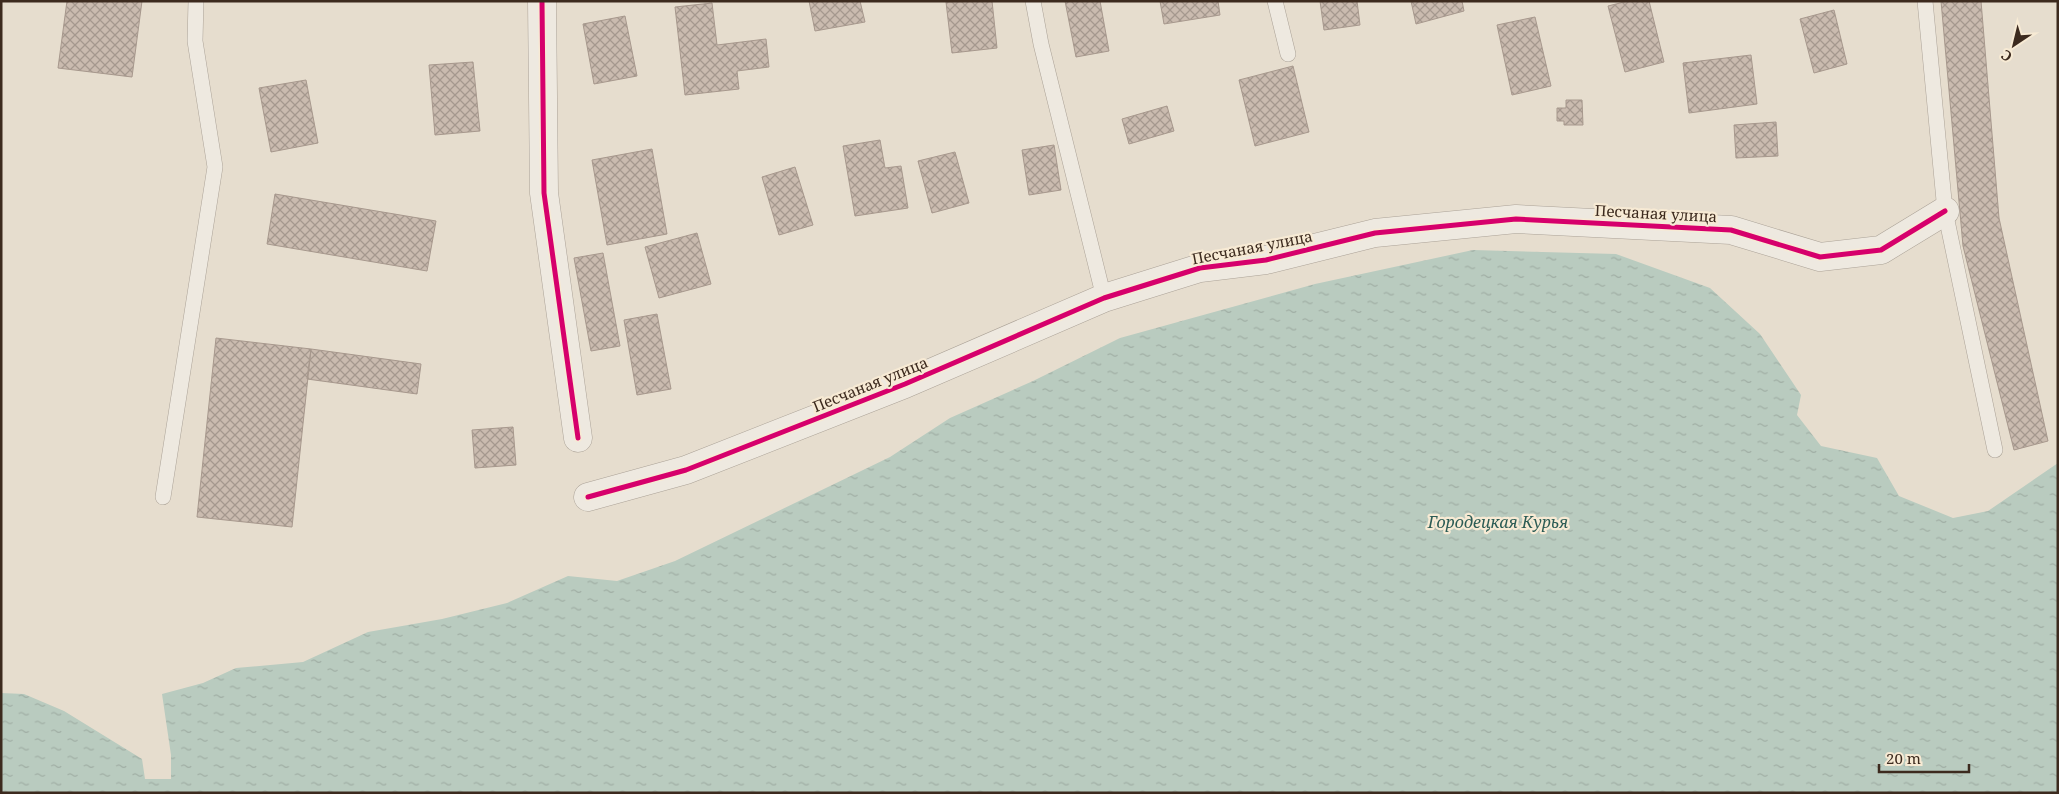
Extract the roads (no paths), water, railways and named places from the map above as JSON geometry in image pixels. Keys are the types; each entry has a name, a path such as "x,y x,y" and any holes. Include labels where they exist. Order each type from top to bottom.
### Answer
{"street":[{"path":"542,1 544,192 578,438"},
{"name":"Песчаная улица","path":"588,497 695,467 905,384 1104,298 1200,268 1266,260 1376,234 1516,219 1731,230 1820,258 1881,250 1946,211"}],"lane":[{"path":"163,497 215,167 195,41 196,1"},
{"path":"1033,1 1041,44 1104,298"},
{"path":"1275,1 1288,54"},
{"path":"1925,1 1946,211 1995,450"}],"water":[{"name":"Городецкая Курья","path":"1473,250 1616,254 1710,288 1760,334 1801,395 1797,415 1821,446 1877,458 1899,496 1953,518 1988,511 2058,463 2058,793 1,793 1,693 24,694 64,711 142,759 145,779 171,779 171,755 162,694 203,683 236,668 303,662 368,632 442,619 507,603 568,576 617,581 675,561 890,457 950,418 1033,381 1120,338 1315,284"}]}
